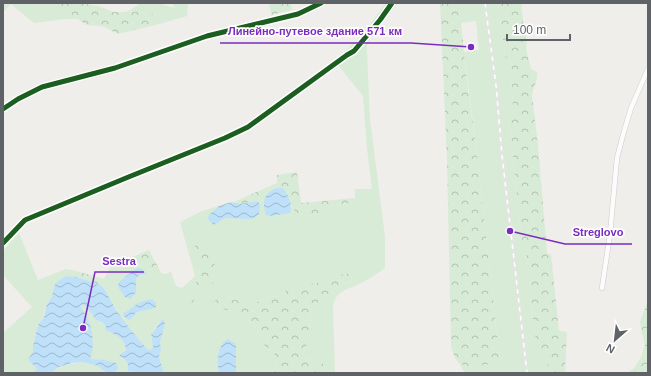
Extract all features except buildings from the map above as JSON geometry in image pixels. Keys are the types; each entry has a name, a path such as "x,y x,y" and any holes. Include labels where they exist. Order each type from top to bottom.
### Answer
{"street":[{"path":"3,109 18,99 42,87 115,68 207,36 298,14 321,3"},
{"path":"3,243 25,220 225,138 248,127 354,51 392,3"},
{"path":"602,288 610,234 617,158 632,108 648,69"}],"green space":[{"path":"3,3 54,3 52,5 54,10 73,15 78,19 34,23 11,4 4,11"},
{"path":"54,3 80,3 98,6 114,12 128,11 149,13 155,15 159,24 118,34 102,26 86,25 73,15 54,10 52,5"},
{"path":"141,3 163,3 164,5 175,8 172,3 188,3 187,16 159,24 155,15 128,11"},
{"path":"269,3 290,3 292,10 271,15"},
{"path":"386,3 398,3 370,38 367,45 370,119 385,237 385,268 358,285 344,290 337,296 333,307 335,373 327,373 322,361 316,359 307,360 303,354 309,339 309,327 312,313 318,302 326,298 335,289 343,284 353,281 341,275 323,283 317,283 283,296 270,297 254,303 242,302 227,297 208,310 217,308 232,311 242,315 254,324 260,339 265,346 274,352 277,368 271,373 236,373 236,344 218,366 219,373 164,373 159,357 161,349 160,342 165,324 163,318 151,335 153,346 151,350 147,349 116,310 104,288 104,279 111,266 115,269 139,264 149,269 158,267 161,273 165,274 171,272 176,286 182,288 195,276 180,222 202,211 236,201 240,204 261,200 271,190 298,214 309,216 320,213 331,206 351,203 355,198 355,189 372,189 363,96 334,60 359,39","holes":["196,259 207,288 200,290 197,294 185,302 195,285 200,272"]},
{"path":"440,3 459,3 500,363 467,367 459,363 455,358 451,347 447,159"},
{"path":"459,3 498,3 505,57 510,59 513,110 509,120 522,242 526,250 534,328 543,358 548,360 547,368 549,373 465,373 459,363 467,367 500,363 464,52 479,50 476,21 460,23"},
{"path":"498,3 521,3 527,41 526,49 531,69 537,72 532,95 538,145 547,253 551,255 559,331 567,332 565,373 549,373 547,368 548,360 543,358 538,353 526,250 522,242 509,120 513,110 510,59 505,57"},
{"path":"297,172 301,203 355,198 351,203 331,206 320,213 309,216 298,214 292,208 287,194 271,190 261,200 240,204 236,201 277,183 277,175"},
{"path":"19,233 38,280 66,269 76,271 73,274 76,277 66,276 54,286 52,296 45,306 44,318 38,325 33,346 33,353 28,359 37,369 32,373 3,373 3,333 32,307 3,275 3,251"},
{"path":"202,241 210,253 216,269 213,283 207,288 200,290 191,305 187,305 185,302 195,285 200,272 196,259 195,245"},
{"path":"149,250 158,267 149,269 139,264 115,269 111,266"},
{"path":"76,271 104,279 104,288 99,284 76,277 73,274"},
{"path":"355,272 357,277 353,281 343,284 335,289 326,298 318,302 312,313 309,327 309,339 303,354 307,360 316,359 322,361 327,373 271,373 277,368 274,352 265,346 260,339 254,324 242,315 232,311 217,308 208,310 209,305 217,299 227,297 242,302 254,303 270,297 283,296 287,289 323,283 341,275"},
{"path":"648,300 648,373 627,373 634,368 640,359 645,345 640,322"},
{"path":"79,304 85,306 96,320 107,326 105,330 122,339 126,350 119,354 126,361 128,371 134,373 115,373 118,368 90,359 91,330 85,314"},
{"path":"83,362 98,366 107,373 51,373 66,365"}],"water":[{"path":"277,188 283,188 288,197 291,206 290,213 270,216 266,215 264,202 266,195"},
{"path":"258,201 260,206 259,214 255,218 225,218 214,225 208,219 209,215 219,206 231,202 240,204"},
{"path":"137,268 142,269 146,273 136,278 136,292 131,299 125,297 118,287 119,282"},
{"path":"66,276 76,277 99,284 104,288 116,310 147,349 151,350 153,346 151,335 163,318 165,324 160,342 161,349 159,357 164,373 134,373 128,371 128,365 124,358 119,355 126,350 122,339 105,330 106,326 102,322 96,320 85,306 80,305 86,315 92,331 93,343 90,359 116,363 118,368 115,373 107,373 98,366 83,362 72,363 59,367 51,373 32,373 37,369 28,359 33,352 38,325 44,318 46,306 52,296 54,286"},
{"path":"152,299 156,303 156,307 138,312 129,320 124,316 123,313 138,303"},
{"path":"228,339 236,344 236,373 219,373 218,362 221,346"}],"railway":[{"path":"485,3 496,85 502,155 527,373"}],"cycle path":[{"path":"3,109 18,99 42,87 115,68 207,36 298,14 321,3"},
{"path":"3,243 25,220 225,138 248,127 354,51 392,3"}],"place":[{"name":"Линейно-путевое здание 571 км","path":"471,47"},
{"name":"Streglovo","path":"510,231"},
{"name":"Sestra","path":"83,328"}]}
